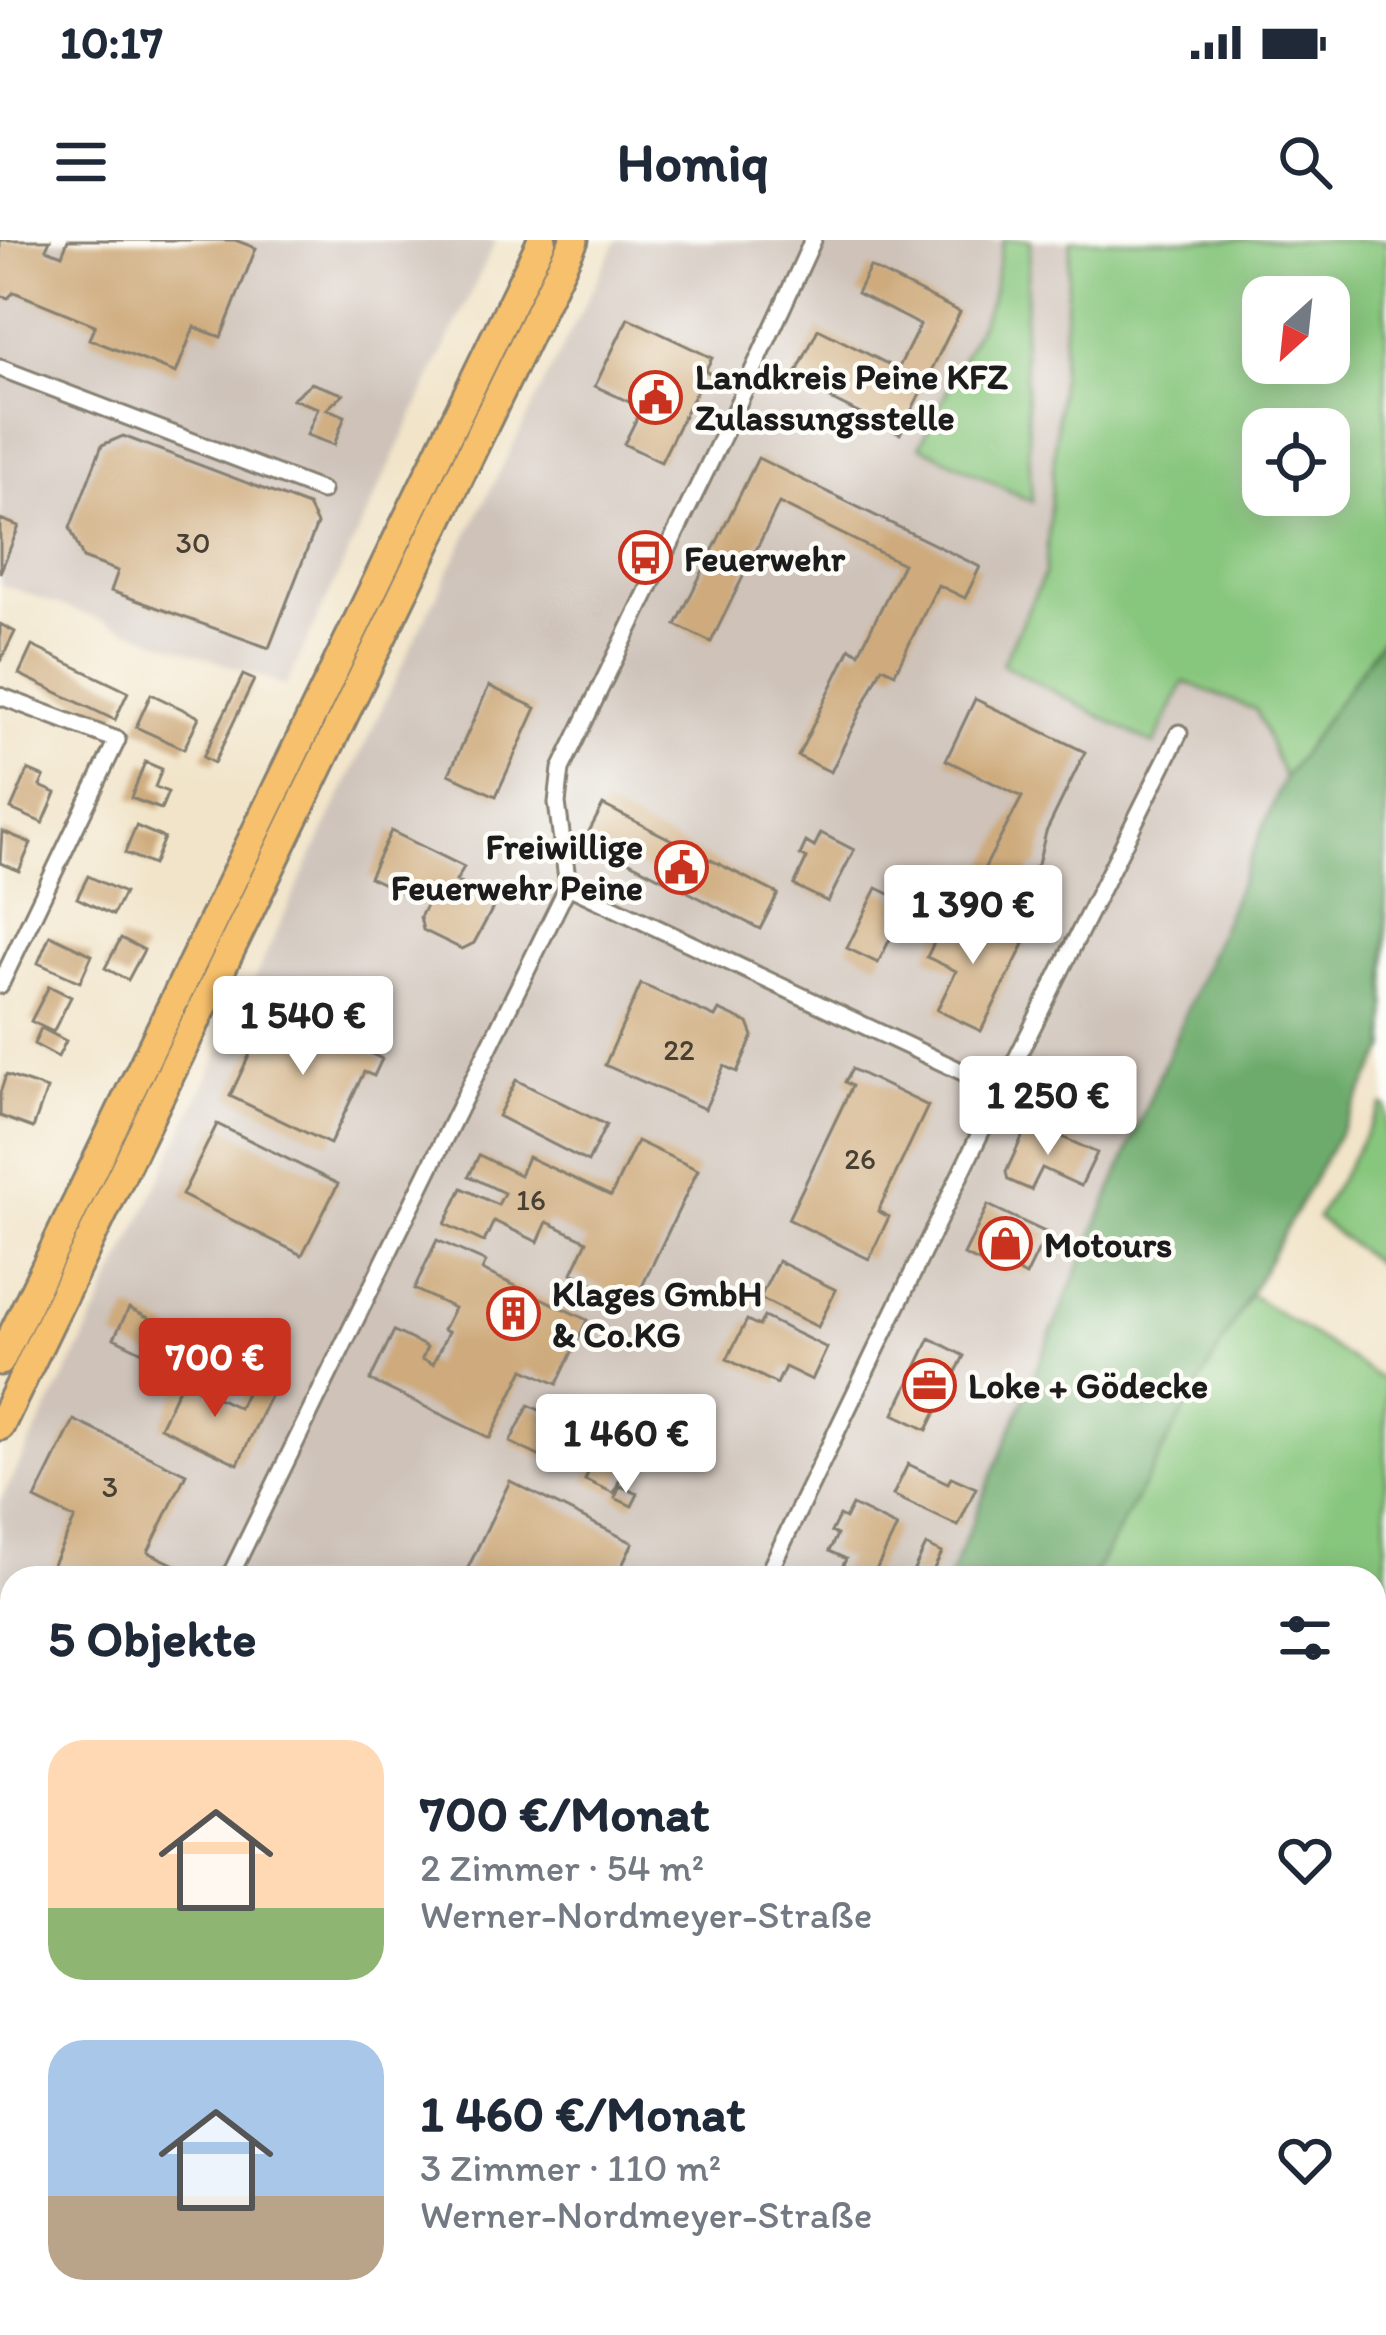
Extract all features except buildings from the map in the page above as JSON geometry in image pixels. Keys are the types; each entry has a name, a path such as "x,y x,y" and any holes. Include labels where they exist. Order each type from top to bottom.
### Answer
{"highway":[{"path":"0,1361 542,240"},
{"path":"0,1426 574,240"}],"street":[{"path":"235,1566 568,886 557,803 561,769 813,240"},
{"path":"0,368 322,491"},
{"path":"0,696 117,740 0,986"},
{"path":"772,1566 1179,734"},
{"path":"568,886 1001,1090"}],"shaded area":[{"path":"0,240 496,240 286,686 0,584"},
{"path":"617,240 1071,240 1045,573 1002,664 1154,744 1184,682 1256,710 1284,778 954,1566 0,1566 0,1501 81,1346 417,634"}],"green space":[{"path":"1003,240 1031,240 1023,336 1032,502 920,446 991,301"},
{"path":"1071,240 1386,240 1386,634 1284,778 1256,710 1184,682 1154,745 1002,664 1045,573"},
{"path":"1386,634 1386,1049 1099,1566 954,1566 1284,778"},
{"path":"1382,1105 1386,1107 1386,1271 1317,1218"},
{"path":"1248,1293 1386,1382 1386,1566 1099,1566"}],"place":[{"name":"Landkreis Peine KFZ Zulassungsstelle","path":"656,397"},
{"name":"Feuerwehr","path":"645,558"},
{"name":"Freiwillige Feuerwehr Peine","path":"682,867"},
{"name":"Motours","path":"1005,1244"},
{"name":"Klages GmbH & Co.KG","path":"513,1314"},
{"name":"Loke + Gödecke","path":"929,1385"}]}
